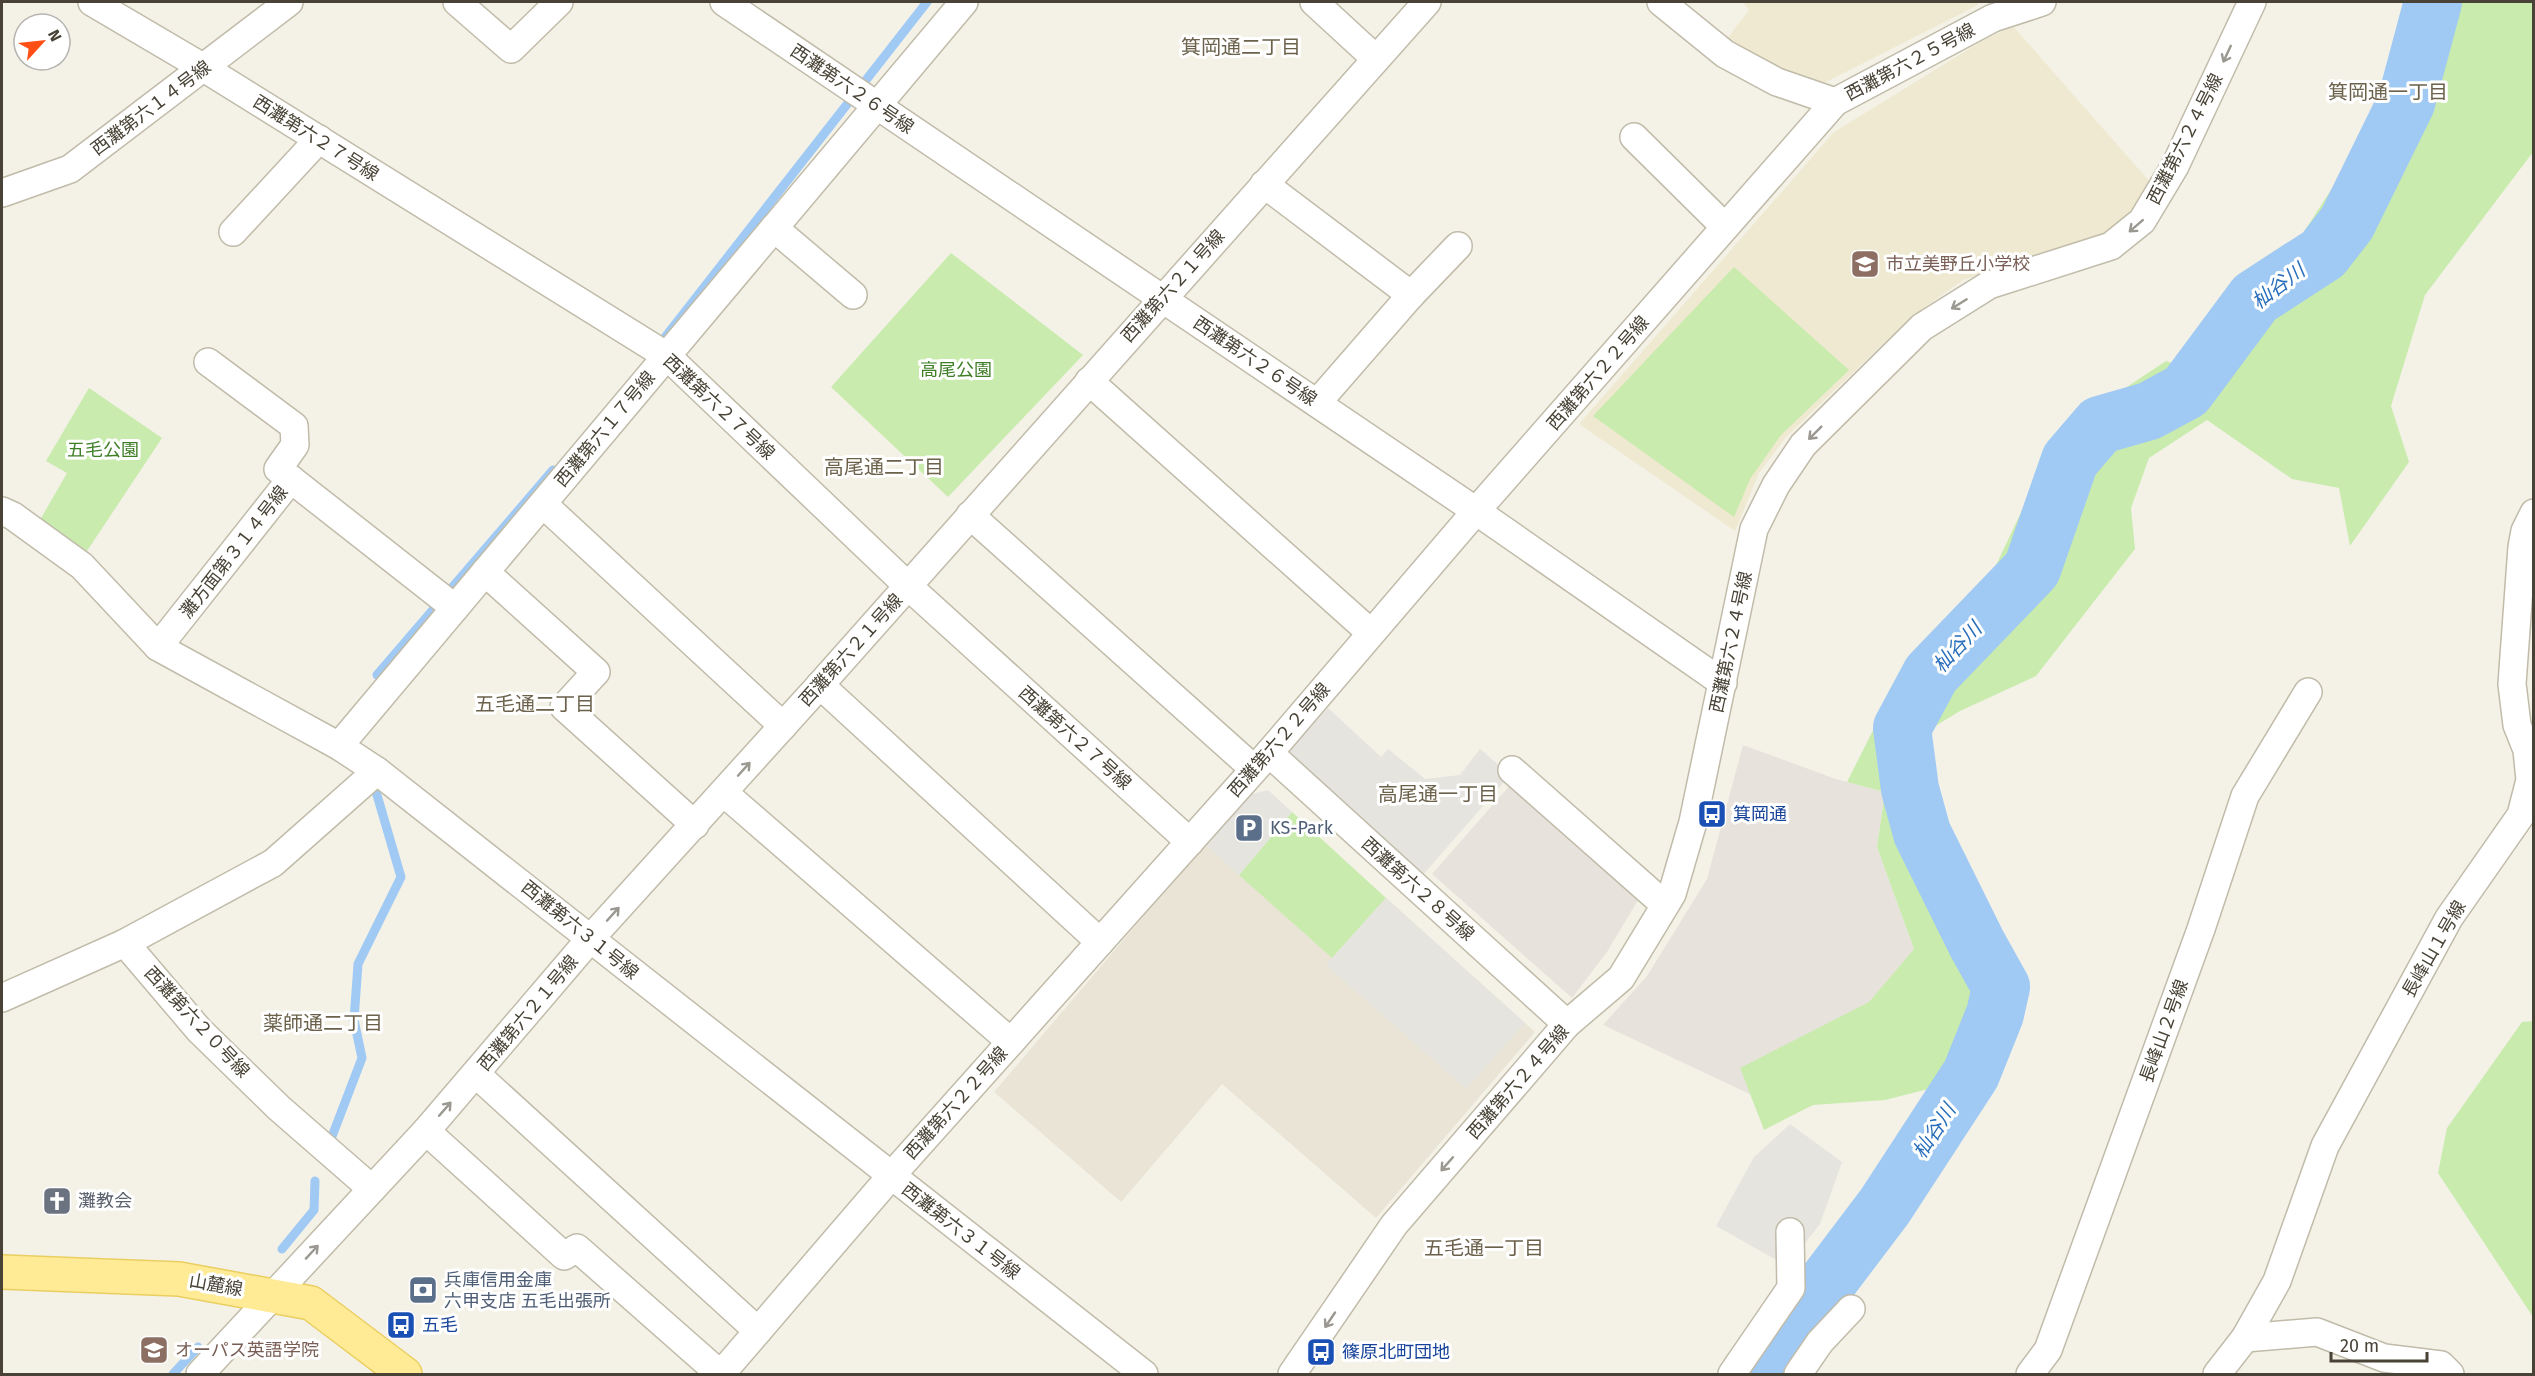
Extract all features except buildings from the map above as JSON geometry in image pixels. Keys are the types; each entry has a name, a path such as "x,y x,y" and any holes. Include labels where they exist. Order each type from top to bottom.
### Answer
{"main road":[{"name":"山麓線","path":"2,1272 179,1279 311,1303 405,1374"}],"street":[{"name":"西灘第六２７号線","path":"92,2 204,68 667,356 908,586 1190,842"},
{"name":"西灘第六１４号線","path":"2,193 70,169 289,2"},
{"path":"457,2 511,49 559,2"},
{"name":"西灘第六２６号線","path":"724,2 1476,511 1723,683"},
{"name":"西灘第六１７号線","path":"339,746 964,2"},
{"path":"1314,2 1376,59"},
{"name":"西灘第六２１号線","path":"200,1374 426,1131 590,939 695,825 1427,2"},
{"name":"西灘第六２５号線","path":"1661,2 1666,3 1725,54 1777,82 1835,102 1990,10 2042,2"},
{"name":"西灘第六２４号線","path":"1292,1374 1394,1225 1567,1024 1621,978 1672,894 1694,822 1754,529 1776,485 1803,445 1922,327 1989,285 2111,246 2142,221 2175,166 2252,2"},
{"name":"西灘第六２２号線","path":"720,1374 891,1176 1262,761 1476,511 1835,102"},
{"path":"1634,136 1725,228"},
{"path":"233,232 319,139"},
{"path":"1264,183 1411,295"},
{"path":"774,228 853,295"},
{"path":"1317,403 1411,295 1458,246"},
{"name":"灘方面第３１４号線","path":"158,647 291,479 278,469 295,445 294,426 208,362"},
{"path":"1089,381 1371,633"},
{"path":"291,479 455,608"},
{"path":"543,504 783,726"},
{"name":"西灘第六３１号線","path":"2,511 13,516 82,566 158,647 339,746 377,771 1144,1374"},
{"name":"長峰山１号線","path":"2221,1371 2245,1338 2277,1281 2325,1146 2449,918 2527,808 2530,780 2527,750 2517,724 2512,684 2522,547 2525,531 2534,513"},
{"name":"西灘第六２８号線","path":"970,516 1262,761 1567,1024"},
{"path":"485,572 597,672 564,707 695,825"},
{"path":"820,685 1100,942"},
{"name":"長峰山２号線","path":"2030,1374 2048,1350 2201,929 2245,796 2308,692"},
{"path":"1512,770 1665,905"},
{"path":"2,998 125,943 273,863 377,771"},
{"path":"723,793 1011,1042"},
{"name":"西灘第六２０号線","path":"125,943 200,1030 279,1108 372,1189"},
{"path":"476,1074 759,1331"},
{"path":"426,1131 564,1256 577,1248 720,1374"},
{"path":"1732,1374 1791,1288 1790,1232"},
{"path":"1798,1374 1820,1342 1851,1309"},
{"path":"2245,1338 2317,1332 2384,1358 2441,1365 2450,1374"}],"shaded area":[{"path":"1743,2 1977,2 1978,5 1824,83 1772,70 1725,41 1749,10"},
{"name":"市立美野丘小学校","path":"2013,26 2150,182 2126,217 2104,233 1963,280 1911,317 1786,437 1759,473 1735,531 1579,424 1834,132 1982,41"},
{"path":"1328,708 1381,757 1388,749 1425,779 1460,775 1480,749 1510,775 1422,876 1286,754"},
{"path":"1743,745 1836,779 1885,792 1877,847 1914,949 1872,1033 1756,1097 1603,1025 1647,976 1707,879"},
{"path":"1512,783 1641,895 1607,952 1572,998 1432,874"},
{"name":"KS-Park","path":"1268,790 1292,812 1239,875 1205,844 1252,794"},
{"path":"1205,844 1332,958 1386,898 1535,1032 1376,1218 1222,1084 1121,1202 994,1092"},
{"path":"1386,898 1525,1023 1466,1089 1326,965"},
{"path":"1790,1124 1842,1162 1820,1224 1787,1266 1716,1226 1754,1157"}],"green space":[{"path":"2413,2 2533,2 2533,152 2425,295 2391,406 2409,462 2350,546 2339,488 2292,479 2207,420 2149,458 2131,508 2135,549 2036,676 1960,711 1919,736 1889,767 1906,832 1962,871 2003,948 1994,1010 1936,1087 1885,1100 1813,1105 1764,1130 1740,1068 1869,1002 1914,949 1877,847 1885,792 1847,782 1912,653 1990,578 2059,432 2166,361 2215,376 2249,336 2243,326 2371,128"},
{"name":"高尾公園","path":"951,253 1083,355 948,497 831,387"},
{"path":"1734,267 1849,370 1781,435 1750,479 1734,517 1593,416"},
{"name":"五毛公園","path":"89,388 162,438 87,551 40,520 67,473 46,461"},
{"path":"1292,812 1386,898 1332,958 1239,875"},
{"path":"2534,1021 2533,1317 2438,1173 2447,1128 2522,1022"}],"waterway":[{"path":"659,345 927,2"},
{"name":"杣谷川","path":"1762,1374 1885,1206 1971,1074 1995,1014 2001,987 1922,833 1910,789 1902,728 1931,674 2032,569 2070,460 2100,425 2149,411 2186,391 2255,298 2323,254 2347,223 2406,103 2433,2"},
{"path":"377,675 553,470"},
{"path":"331,1139 362,1058 354,1020 358,964 401,877 377,795"},
{"path":"282,1249 314,1210 315,1181"},
{"path":"173,1374 198,1347"}],"place":[{"name":"市立美野丘小学校","path":"1865,264"},
{"name":"箕岡通","path":"1712,814"},
{"name":"KS-Park","path":"1249,828"},
{"name":"灘教会","path":"57,1201"},
{"name":"兵庫信用金庫 六甲支店 五毛出張所","path":"423,1290"},
{"name":"五毛","path":"401,1325"},
{"name":"オーパス英語学院","path":"154,1350"},
{"name":"篠原北町団地","path":"1321,1352"}],"district":[{"name":"箕岡通二丁目","path":"1241,47"},
{"name":"箕岡通一丁目","path":"2388,92"},
{"name":"高尾通二丁目","path":"884,467"},
{"name":"五毛通二丁目","path":"535,704"},
{"name":"高尾通一丁目","path":"1438,794"},
{"name":"薬師通二丁目","path":"323,1023"},
{"name":"五毛通一丁目","path":"1484,1248"}]}
